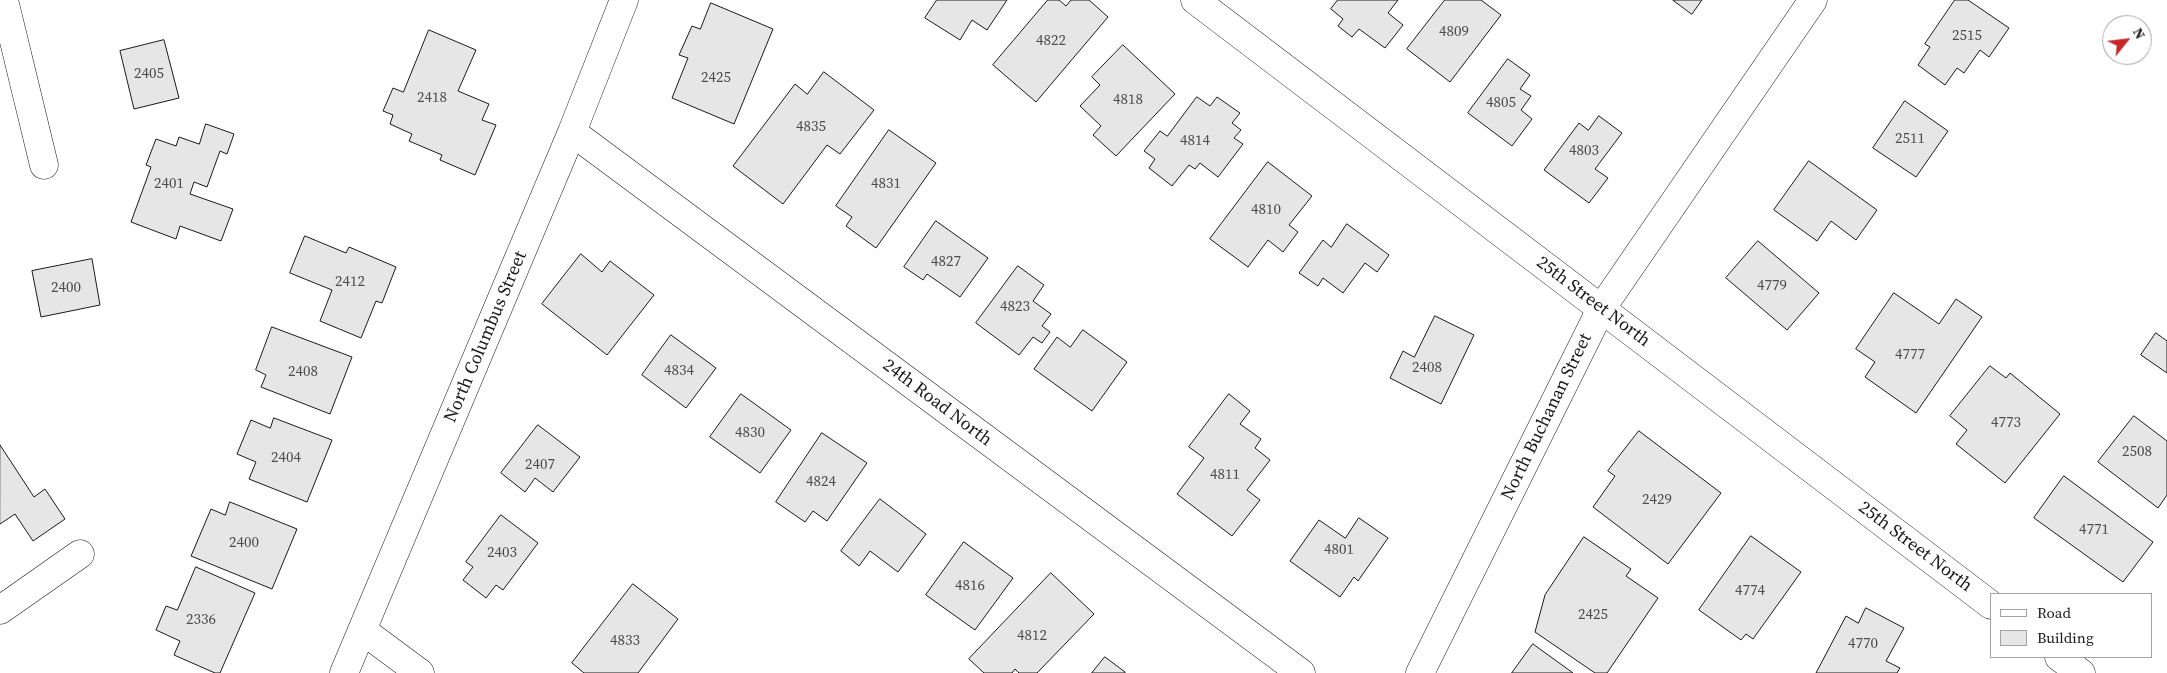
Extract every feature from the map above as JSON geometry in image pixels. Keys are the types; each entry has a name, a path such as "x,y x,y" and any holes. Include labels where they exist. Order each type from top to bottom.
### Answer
{"street":[{"path":"4,0 44,164"},
{"name":"North Columbus Street","path":"344,673 572,132 624,0"},
{"name":"25th Street North","path":"1195,0 1990,604"},
{"name":"North Buchanan Street","path":"1420,673 1601,309 1813,0"},
{"name":"24th Road North","path":"572,132 1301,673"},
{"path":"0,610 80,554"},
{"path":"362,630 420,673"},
{"path":"2060,658 2081,673"}],"building":[{"path":"937,0 1007,0 987,30 972,20 960,40 925,18"},
{"path":"1048,0 1059,0 1066,6 1071,0 1089,0 1108,17 1036,102 993,65"},
{"path":"1338,0 1398,0 1388,13 1403,25 1385,48 1359,29 1352,37 1338,26 1343,19 1331,9"},
{"path":"1445,0 1481,0 1501,15 1450,82 1407,49"},
{"path":"1673,0 1702,0 1692,14"},
{"path":"1955,0 1968,0 2009,28 1989,57 1980,50 1964,73 1957,68 1945,85 1918,65 1930,47 1925,44"},
{"path":"711,3 773,29 734,124 672,98 688,58 679,55 692,26 700,29"},
{"path":"429,30 476,50 458,91 489,104 482,120 496,125 475,175 440,160 442,155 409,141 412,134 390,124 393,115 383,111 393,88 403,92"},
{"path":"164,40 179,98 134,109 120,51"},
{"path":"1123,45 1175,94 1116,156 1093,135 1101,126 1080,106 1100,85 1092,77"},
{"path":"1508,59 1530,75 1520,89 1531,96 1521,110 1532,119 1512,146 1468,113"},
{"path":"824,72 874,110 840,154 827,145 783,204 733,166 795,84 807,94"},
{"path":"1197,97 1210,106 1217,97 1240,113 1232,123 1241,130 1234,138 1243,144 1218,177 1200,163 1195,169 1189,165 1172,186 1149,168 1155,159 1144,151 1160,131 1167,136"},
{"path":"1905,101 1948,131 1916,177 1873,148"},
{"path":"1599,116 1622,133 1595,169 1608,178 1589,203 1544,170 1579,123 1588,130"},
{"path":"206,124 234,134 227,154 220,151 207,187 194,182 190,194 233,209 221,241 180,226 176,239 131,222 151,167 146,165 156,139 176,146 179,137 199,144"},
{"path":"889,130 936,163 876,248 846,226 852,217 836,206"},
{"path":"1809,161 1877,210 1856,240 1831,221 1817,241 1774,210"},
{"path":"1268,162 1312,196 1289,225 1298,232 1283,252 1268,240 1248,267 1210,239"},
{"path":"936,221 988,258 960,297 927,274 923,280 904,267"},
{"path":"1347,224 1389,255 1377,272 1365,263 1343,293 1323,278 1318,286 1299,273 1323,240 1331,247"},
{"path":"305,236 346,253 349,247 396,267 382,303 376,301 361,338 320,321 332,290 290,273"},
{"path":"1758,241 1819,293 1787,330 1726,278"},
{"path":"581,254 602,272 610,261 654,295 607,355 542,304"},
{"path":"92,259 100,305 41,317 32,271"},
{"path":"1018,266 1044,285 1033,301 1051,314 1042,326 1050,332 1042,343 1033,337 1019,355 976,323"},
{"path":"1894,293 1939,324 1956,299 1982,317 1916,413 1865,377 1875,362 1856,349"},
{"path":"1435,316 1474,335 1441,404 1390,378 1403,351 1414,357"},
{"path":"272,327 352,357 330,414 261,387 266,375 256,370"},
{"path":"1083,330 1127,362 1092,411 1034,369 1057,337 1070,347"},
{"path":"2156,333 2167,341 2167,373 2141,355"},
{"path":"671,335 716,368 686,408 642,375"},
{"path":"1990,366 2006,378 2010,373 2060,414 2005,483 1956,444 1967,430 1950,416"},
{"path":"741,394 791,430 760,473 710,437"},
{"path":"1229,394 1250,411 1240,424 1261,439 1255,448 1270,460 1247,490 1260,500 1232,536 1177,494 1204,458 1189,447"},
{"path":"2134,416 2167,441 2167,495 2158,508 2098,462"},
{"path":"274,418 332,440 307,502 249,479 256,462 237,454 251,420 270,428"},
{"path":"538,425 580,457 553,492 535,478 525,492 501,473"},
{"path":"1639,431 1721,493 1668,564 1593,507 1615,476 1608,471"},
{"path":"822,433 867,463 827,521 813,511 805,522 776,502"},
{"path":"0,445 34,497 45,489 65,519 33,541 15,514 0,524"},
{"path":"2064,476 2153,542 2123,582 2034,518"},
{"path":"880,499 926,534 898,572 870,551 859,566 841,551"},
{"path":"230,502 297,529 272,589 191,556 211,509 225,515"},
{"path":"501,515 538,543 503,590 496,585 486,598 463,580 473,567 466,562"},
{"path":"1359,518 1388,538 1358,581 1354,577 1340,597 1290,561 1319,520 1345,538"},
{"path":"1751,536 1801,572 1753,639 1746,634 1741,640 1699,610"},
{"path":"1584,537 1631,569 1626,576 1658,598 1607,673 1595,673 1535,632 1545,595"},
{"path":"964,542 1013,578 975,630 926,595"},
{"path":"196,567 255,593 220,673 215,673 174,655 180,641 156,630 166,606 177,610"},
{"path":"1051,573 1094,614 1037,673 1019,673 1015,669 1012,673 984,673 969,659"},
{"path":"633,584 678,619 638,673 584,673 572,663"},
{"path":"1866,608 1904,628 1886,661 1900,668 1897,673 1816,673 1846,616 1858,623"},
{"path":"1533,644 1573,673 1512,673"},
{"path":"1105,657 1125,672 1125,673 1092,673"}]}
